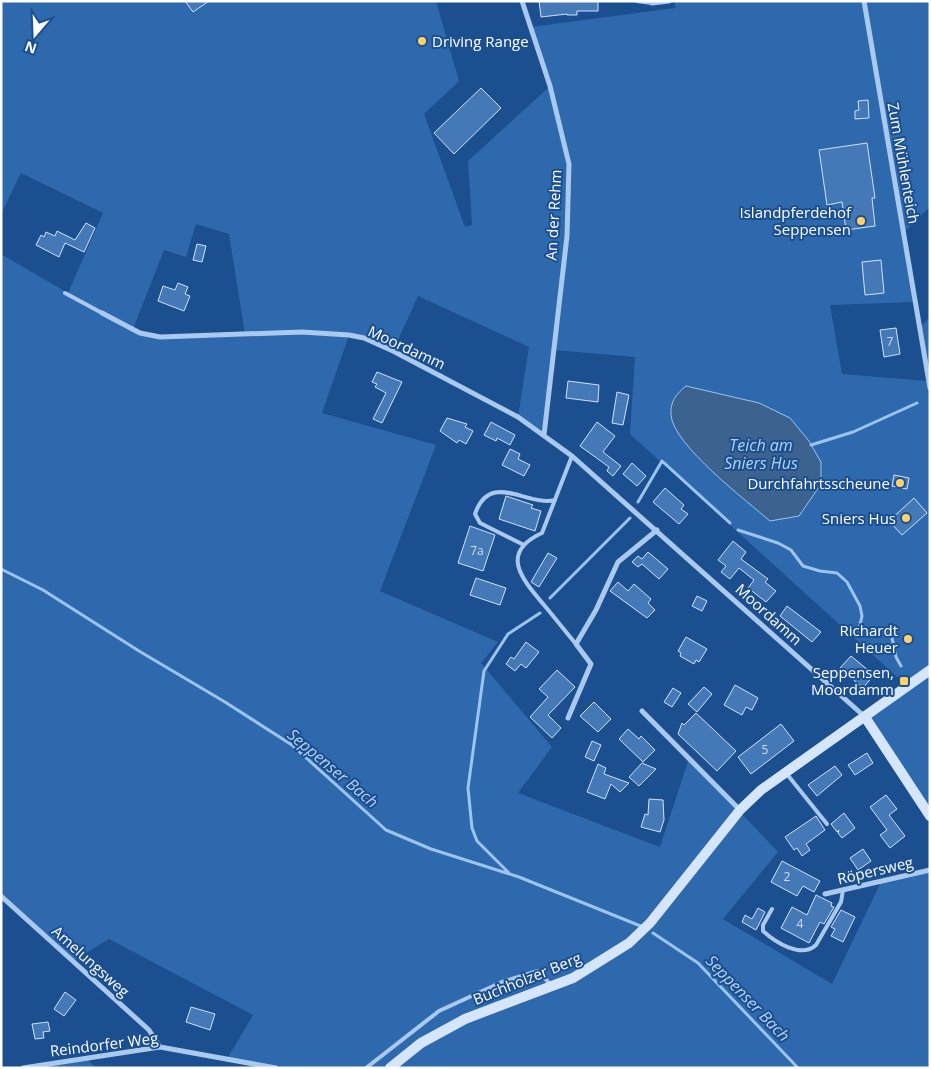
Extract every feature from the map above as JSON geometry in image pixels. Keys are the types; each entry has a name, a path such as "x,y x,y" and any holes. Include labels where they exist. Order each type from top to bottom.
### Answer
{"main road":[{"name":"Buchholzer Berg","path":"390,1068 421,1043 465,1019 552,986 590,969 639,934 650,923 740,810 762,790 930,670"},
{"path":"865,717 930,816"}],"street":[{"name":"An der Rehm","path":"522,1 550,86 569,164 567,236 544,435"},
{"path":"652,3 668,1"},
{"name":"Zum Mühlenteich","path":"864,1 925,368 930,388"},
{"name":"Moordamm","path":"102,313 140,333 160,337 302,332 349,335 364,338 393,351 510,413 572,456 865,717"},
{"path":"568,718 592,664 576,644 596,610 618,562 657,530"},
{"path":"642,711 740,810"},
{"name":"Röpersweg","path":"825,894 930,870"},
{"name":"Amelungsweg","path":"1,896 149,1030 160,1047"},
{"name":"Reindorfer Weg","path":"23,1068 160,1047 276,1068"}],"lane":[{"path":"636,1 652,3"},
{"path":"65,293 102,313"},
{"path":"925,368 930,362"},
{"path":"572,456 542,533 529,539 524,545 520,551 517,565 522,579 576,644"},
{"path":"524,545 480,523 476,518 477,509 488,497 506,491 541,502 555,500"},
{"path":"786,773 827,824"},
{"path":"772,909 763,925 763,931 793,949 809,950 816,945 841,902 843,890"},
{"path":"366,1068 439,1011 502,982 538,971 552,986"}],"shaded area":[{"path":"1,1 436,1 459,81 424,114 465,227 472,225 468,161 550,86 531,27 675,8 675,1 930,1 930,207 903,233 914,302 830,305 842,374 927,381 919,328 930,317 930,816 865,717 907,686 630,434 635,357 554,350 544,435 518,417 529,347 418,296 393,351 349,335 322,413 436,445 380,591 498,642 481,663 552,747 518,793 660,847 689,758 778,852 723,919 832,984 881,882 930,870 930,1068 276,1068 227,1059 253,1015 109,939 73,961 1,896 1,254 68,293 103,213 21,173 1,214","holes":["196,224 229,234 245,334 160,337 133,329 164,250 186,257"]},
{"path":"86,1058 96,1068 23,1068"}],"water":[{"name":"Teich am Sniers Hus","path":"686,386 759,403 790,418 809,441 821,462 821,484 799,516 770,521 729,487 697,456 675,427 671,415 674,399"}],"building":[{"path":"185,1 209,1 193,12"},
{"path":"539,1 598,1 598,11 577,11 577,15 567,14 541,17"},
{"path":"481,88 501,108 454,154 434,133"},
{"path":"868,100 869,118 855,119 855,111 859,110 858,101"},
{"path":"867,143 875,198 872,198 875,226 846,230 842,202 827,205 819,150"},
{"path":"86,223 95,228 84,252 65,243 59,257 36,245 41,235 44,237 46,232 55,236 57,231 75,240"},
{"path":"197,244 206,246 202,262 193,260"},
{"path":"881,260 884,293 865,295 862,262"},
{"path":"178,283 188,287 185,294 190,296 184,311 158,301 163,286 175,290"},
{"path":"896,328 900,354 884,357 880,330"},
{"path":"377,372 402,382 382,423 373,419 386,393 375,387 377,384 372,382"},
{"path":"568,381 599,385 598,402 566,398"},
{"path":"617,392 629,395 623,425 612,423"},
{"path":"447,418 467,424 465,427 473,431 466,444 459,440 457,443 440,431"},
{"path":"491,422 515,435 510,445 497,438 496,441 484,435"},
{"path":"597,422 615,436 603,452 621,466 613,476 607,471 609,467 580,446"},
{"path":"510,449 520,454 518,459 530,465 524,476 502,465"},
{"path":"632,463 646,476 637,486 623,474"},
{"name":"Durchfahrtsscheune","path":"894,475 909,478 907,489 892,486"},
{"path":"665,488 684,505 681,509 688,514 679,524 653,502"},
{"path":"506,496 533,505 531,508 541,511 535,531 499,519"},
{"name":"Sniers Hus","path":"914,498 927,513 902,535 889,521"},
{"path":"470,526 495,535 483,571 458,563"},
{"path":"733,541 746,552 741,559 768,579 765,582 776,591 766,602 748,588 754,580 739,568 730,579 721,572 726,566 718,560"},
{"path":"648,552 668,569 659,579 642,564 638,567 632,562 638,556 642,559"},
{"path":"548,553 557,558 539,587 531,582"},
{"path":"476,578 506,588 500,605 470,595"},
{"path":"618,582 628,591 634,584 651,599 648,603 655,610 647,618 610,591"},
{"path":"697,596 707,601 702,611 692,606"},
{"path":"787,606 821,632 812,642 780,616"},
{"path":"686,637 707,649 699,662 696,660 694,664 680,656 681,653 678,651"},
{"path":"526,642 539,652 526,668 521,664 515,671 506,664 511,657 514,659"},
{"path":"851,656 874,675 863,688 840,668"},
{"path":"557,670 575,687 548,715 561,728 552,738 530,717 548,697 539,689"},
{"path":"735,685 758,698 752,710 746,707 742,715 724,705"},
{"path":"704,687 712,694 697,712 688,704"},
{"path":"673,688 681,693 672,707 664,702"},
{"path":"594,702 611,719 598,732 580,716"},
{"path":"696,713 736,751 717,771 678,734 682,723 684,725"},
{"path":"781,724 794,741 751,774 738,757"},
{"path":"628,729 639,739 641,736 655,750 643,762 619,739"},
{"path":"592,741 601,745 594,761 585,757"},
{"path":"867,753 873,763 855,775 848,765"},
{"path":"642,763 656,769 639,786 629,777"},
{"path":"598,764 606,768 604,774 629,783 620,792 611,784 605,799 587,792"},
{"path":"835,766 842,775 817,796 808,785"},
{"path":"886,795 897,809 889,815 905,836 890,848 880,835 887,830 870,807"},
{"path":"649,799 663,800 664,820 660,832 641,827 645,814 648,815"},
{"path":"844,813 855,828 842,838 838,833 839,830 837,832 831,824"},
{"path":"816,816 825,830 806,844 810,850 802,856 797,848 794,850 785,837"},
{"path":"863,849 871,861 858,870 850,858"},
{"path":"782,861 820,881 814,892 803,886 797,896 771,882"},
{"path":"816,895 832,903 831,906 834,907 824,924 820,922 809,943 781,928 792,907 807,915"},
{"path":"758,908 765,912 756,930 742,922 745,915 752,919"},
{"path":"841,910 855,917 843,942 831,936 835,929 831,927"},
{"path":"65,992 76,1000 64,1016 54,1009"},
{"path":"191,1007 215,1014 210,1030 186,1022"},
{"path":"48,1022 50,1031 43,1032 44,1038 35,1039 32,1024"}],"waterway":[{"path":"811,445 853,432 917,403"},
{"path":"638,502 662,461 730,523"},
{"path":"550,598 630,518"},
{"path":"738,530 778,543 791,550 803,566 837,573 847,582 860,606 862,616 859,630 884,630 891,633 896,657 901,666"},
{"name":"Seppenser Bach","path":"1,569 43,590 292,745 386,830 431,849 519,877 643,927"},
{"path":"510,874 477,841 472,828 468,788 484,671 508,634 540,613"},
{"name":"Seppenser Bach","path":"653,933 698,963 798,1068"}],"place":[{"name":"Driving Range","path":"422,41"},
{"name":"Islandpferdehof Seppensen","path":"861,221"},
{"name":"Durchfahrtsscheune","path":"900,483"},
{"name":"Sniers Hus","path":"906,518"},
{"name":"Richardt Heuer","path":"908,639"},
{"name":"Seppensen, Moordamm","path":"904,681"}]}
